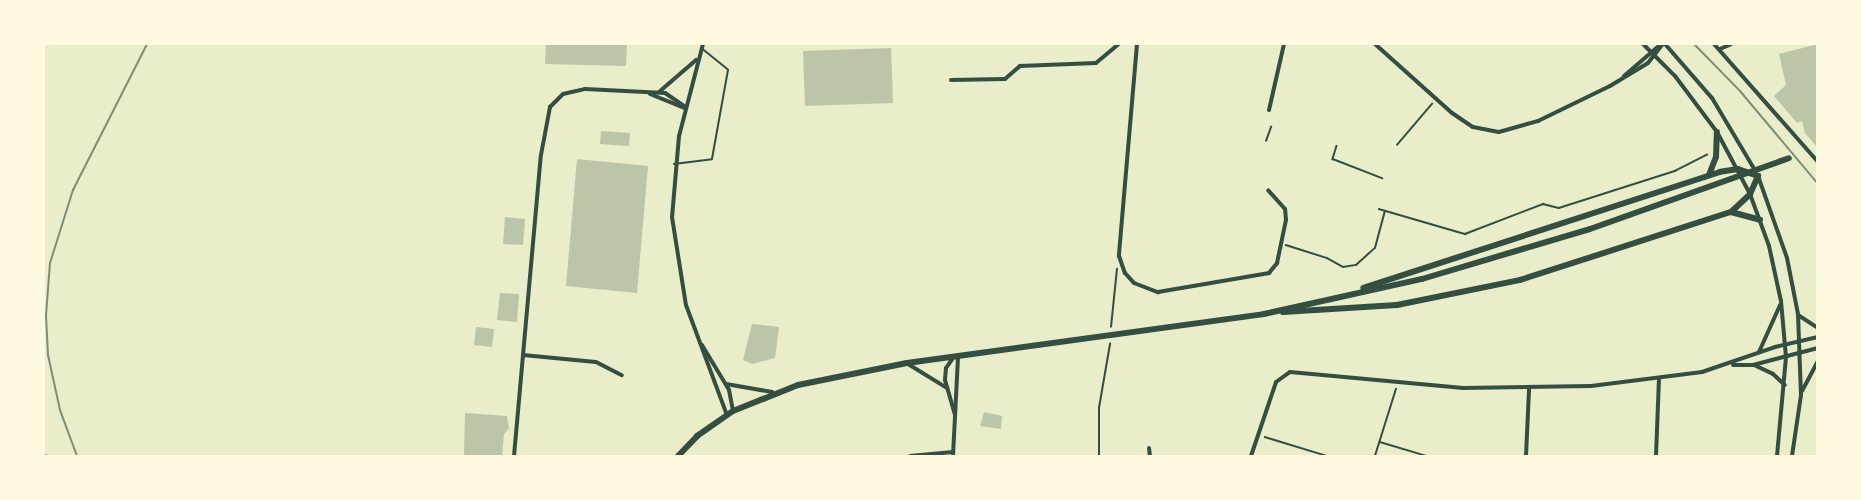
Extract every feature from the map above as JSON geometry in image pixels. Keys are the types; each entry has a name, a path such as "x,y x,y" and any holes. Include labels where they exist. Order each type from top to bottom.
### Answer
{"main road":[{"path":"1709,175 1716,158 1717,132"},
{"path":"1264,314 1523,250 1789,158"},
{"path":"678,456 730,413 772,392 908,363 1264,314 1428,301 1520,280 1731,212 1751,197 1758,176 1735,169 1709,175 1340,296"},
{"path":"1731,212 1760,220"}],"street":[{"path":"951,80 1005,79 1020,66 1096,63 1119,44"},
{"path":"1137,44 1119,256 1125,273 1134,283 1158,292 1269,273 1277,263 1286,215 1268,190"},
{"path":"1269,110 1284,44"},
{"path":"1375,44 1436,99 1473,127 1499,132 1538,121 1622,79 1656,56 1663,44"},
{"path":"1643,44 1656,56 1717,132 1751,197 1760,220 1781,301 1786,357 1786,386 1777,456"},
{"path":"1622,79 1650,50 1663,44"},
{"path":"1663,44 1712,98 1751,162 1766,194 1787,258 1798,314 1801,354 1801,395 1792,456"},
{"path":"1714,44 1818,162"},
{"path":"1719,49 1731,44"},
{"path":"702,46 684,107 674,164 672,217 676,260 686,305 730,413"},
{"path":"657,93 698,57"},
{"path":"514,456 542,144 549,107 571,90 671,95 684,107"},
{"path":"650,94 684,107"},
{"path":"1759,352 1771,332 1781,301"},
{"path":"1798,314 1818,328"},
{"path":"1729,365 1759,352 1818,337"},
{"path":"700,341 726,384 730,413"},
{"path":"1251,456 1276,382 1290,372 1398,382 1529,389 1659,378 1729,365 1753,365 1818,348"},
{"path":"523,355 596,362 622,375"},
{"path":"955,358 946,368 947,388 956,418"},
{"path":"910,456 953,454 956,418 955,358"},
{"path":"1801,395 1818,361"},
{"path":"908,363 947,388"},
{"path":"1753,365 1773,374 1786,386"},
{"path":"1656,456 1659,378"},
{"path":"726,384 772,392"},
{"path":"1526,456 1529,389"},
{"path":"1149,448 1150,456"}],"lane":[{"path":"674,164 712,159 728,70 702,46"}],"path":[{"path":"1397,145 1436,99"},
{"path":"1266,141 1271,128"},
{"path":"1337,146 1333,159 1382,178"},
{"path":"1379,209 1465,234 1543,204 1558,208 1675,171 1711,153"},
{"path":"1281,243 1320,255 1343,267 1356,265 1375,248 1385,211"},
{"path":"1099,456 1099,408 1107,369 1114,281"},
{"path":"1375,456 1398,382"},
{"path":"1258,435 1327,456"},
{"path":"1380,442 1427,456"}],"building":[{"path":"546,44 627,44 626,66 545,64"},
{"path":"1818,44 1818,148 1805,133 1802,121 1797,123 1774,96 1786,85 1779,54"},
{"path":"891,48 893,103 805,106 803,51"},
{"path":"601,131 630,133 629,146 600,144"},
{"path":"577,159 648,166 637,293 566,286"},
{"path":"505,217 525,219 523,245 503,244"},
{"path":"500,293 519,294 517,322 497,320"},
{"path":"752,324 779,327 775,358 752,364 743,360"},
{"path":"476,327 494,329 492,347 474,345"},
{"path":"984,412 1002,416 1001,429 980,426"},
{"path":"465,413 507,416 509,428 504,434 502,456 464,456"}],"railway":[{"path":"77,456 60,410 48,355 46,315 50,263 73,190 147,44"},
{"path":"1694,44 1740,91 1818,184"},
{"path":"44,455 49,456"}]}
